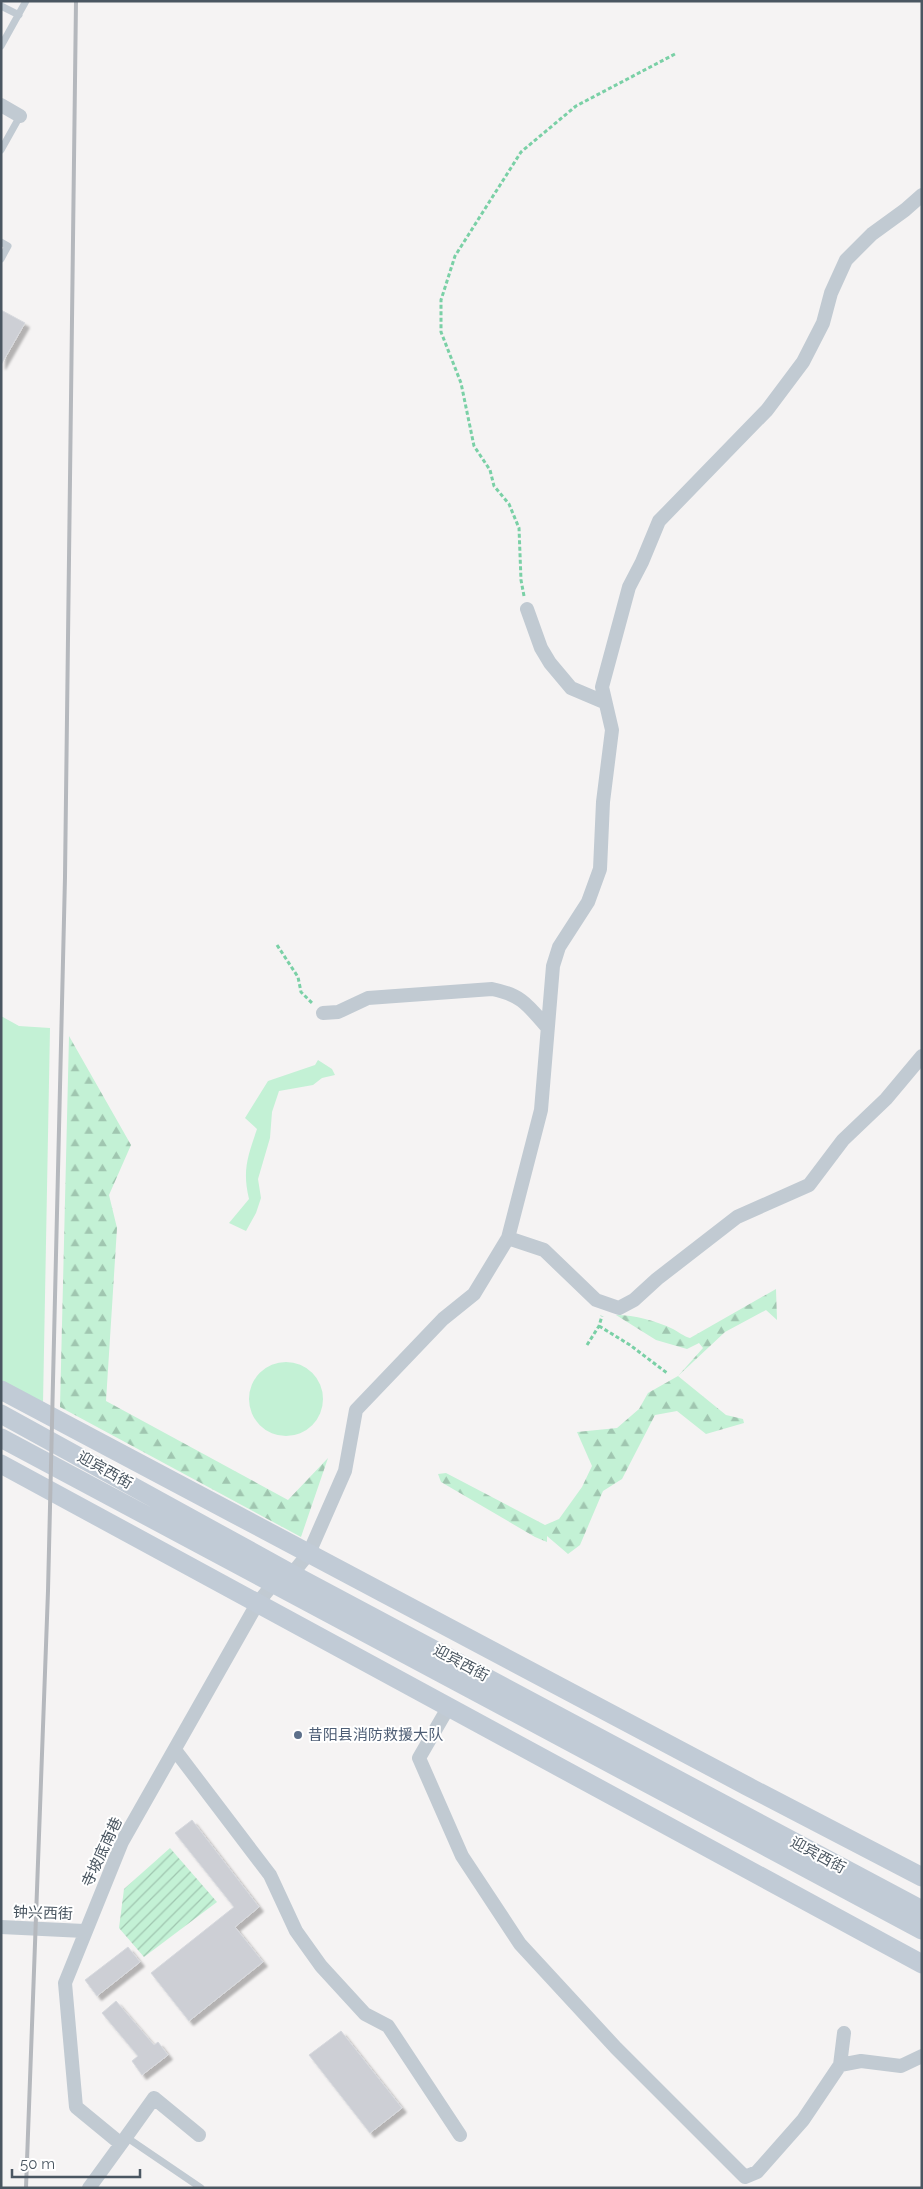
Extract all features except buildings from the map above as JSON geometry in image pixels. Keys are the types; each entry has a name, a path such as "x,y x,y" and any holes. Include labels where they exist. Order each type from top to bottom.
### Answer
{"main road":[{"path":"1,1390 922,1878"},
{"name":"迎宾西街","path":"1,1414 106,1470 292,1574 922,1910"},
{"name":"迎宾西街","path":"1,1438 922,1930"},
{"path":"1,1464 922,1964"},
{"path":"273,1584 292,1574"},
{"path":"609,1742 620,1718"},
{"path":"734,1810 746,1786"},
{"path":"857,1875 871,1852"},
{"path":"816,1907 830,1882"}],"street":[{"path":"1,105 20,116"},
{"path":"292,1574 309,1553 345,1471 356,1410 443,1319 474,1294 508,1238 541,1110 546,1026 553,966 559,947 588,902 600,870 603,802 612,730 602,687 628,587 642,562 659,521 767,410 803,362 823,323 831,293 846,260 872,234 922,195"},
{"path":"527,609 541,648 550,663 571,688 604,702"},
{"path":"323,1013 338,1012 368,998 492,988 511,993 528,1005 546,1026"},
{"path":"508,1238 544,1250 596,1300 619,1308 634,1300 657,1279 736,1217 810,1185 843,1140 886,1098 922,1056"},
{"name":"寺坡底南巷","path":"123,2140 76,2107 65,1983 84,1931 122,1842 258,1604 273,1584"},
{"path":"448,1708 419,1758 462,1856 483,1890 520,1944 616,2048 745,2177 757,2172 803,2120 840,2065 844,2033"},
{"path":"175,1750 270,1875 296,1931 321,1966 364,2014 388,2026 460,2135"},
{"name":"钟兴西街","path":"1,1928 84,1931"},
{"path":"840,2065 861,2061 901,2066 922,2056"},
{"path":"89,2188 154,2098 199,2135"}],"lane":[{"path":"1,46 26,1"},
{"path":"1,6 19,15"},
{"path":"1,150 20,116"},
{"path":"1,242 8,246 1,259"},
{"path":"123,2140 201,2188"}],"path":[{"path":"527,609 521,580 519,528 510,504 494,486 490,470 474,446 461,383 441,332 441,300 455,256 520,152 576,106 675,54"},
{"path":"277,945 298,977 301,992 323,1013"},
{"path":"587,1345 599,1326 606,1303"},
{"path":"599,1326 630,1345 667,1373"}],"green space":[{"path":"1,1016 19,1026 50,1028 43,1404 1,1380"},
{"path":"69,1036 131,1145 109,1195 117,1228 106,1401 288,1500 328,1458 301,1537 60,1407"},
{"path":"318,1060 332,1069 335,1075 322,1078 313,1085 279,1091 272,1112 270,1138 258,1179 261,1198 256,1213 246,1231 229,1223 249,1199 246,1171 257,1129 245,1118 268,1081 315,1065"},
{"path":"776,1289 777,1320 766,1310 725,1332 678,1376 703,1348 699,1343 687,1349 656,1340 616,1315 638,1317 653,1321 690,1338"},
{"path":"279,1362 293,1362 307,1368 317,1378 323,1392 323,1406 317,1420 307,1430 293,1436 279,1436 265,1430 255,1420 249,1406 249,1392 255,1378 265,1368"},
{"path":"678,1376 726,1415 743,1419 744,1423 706,1434 677,1411 655,1415 622,1479 603,1491 580,1545 568,1554 547,1536 547,1542 535,1537 441,1482 438,1474 446,1473 545,1525 559,1519 582,1487 592,1466 577,1432 617,1428 639,1409 648,1393"},
{"path":"170,1848 217,1902 144,1957 119,1928 124,1889"}],"railway":[{"path":"26,2188 48,1591 65,877 76,1"}],"place":[{"name":"昔阳县消防救援大队","path":"298,1735"}]}
